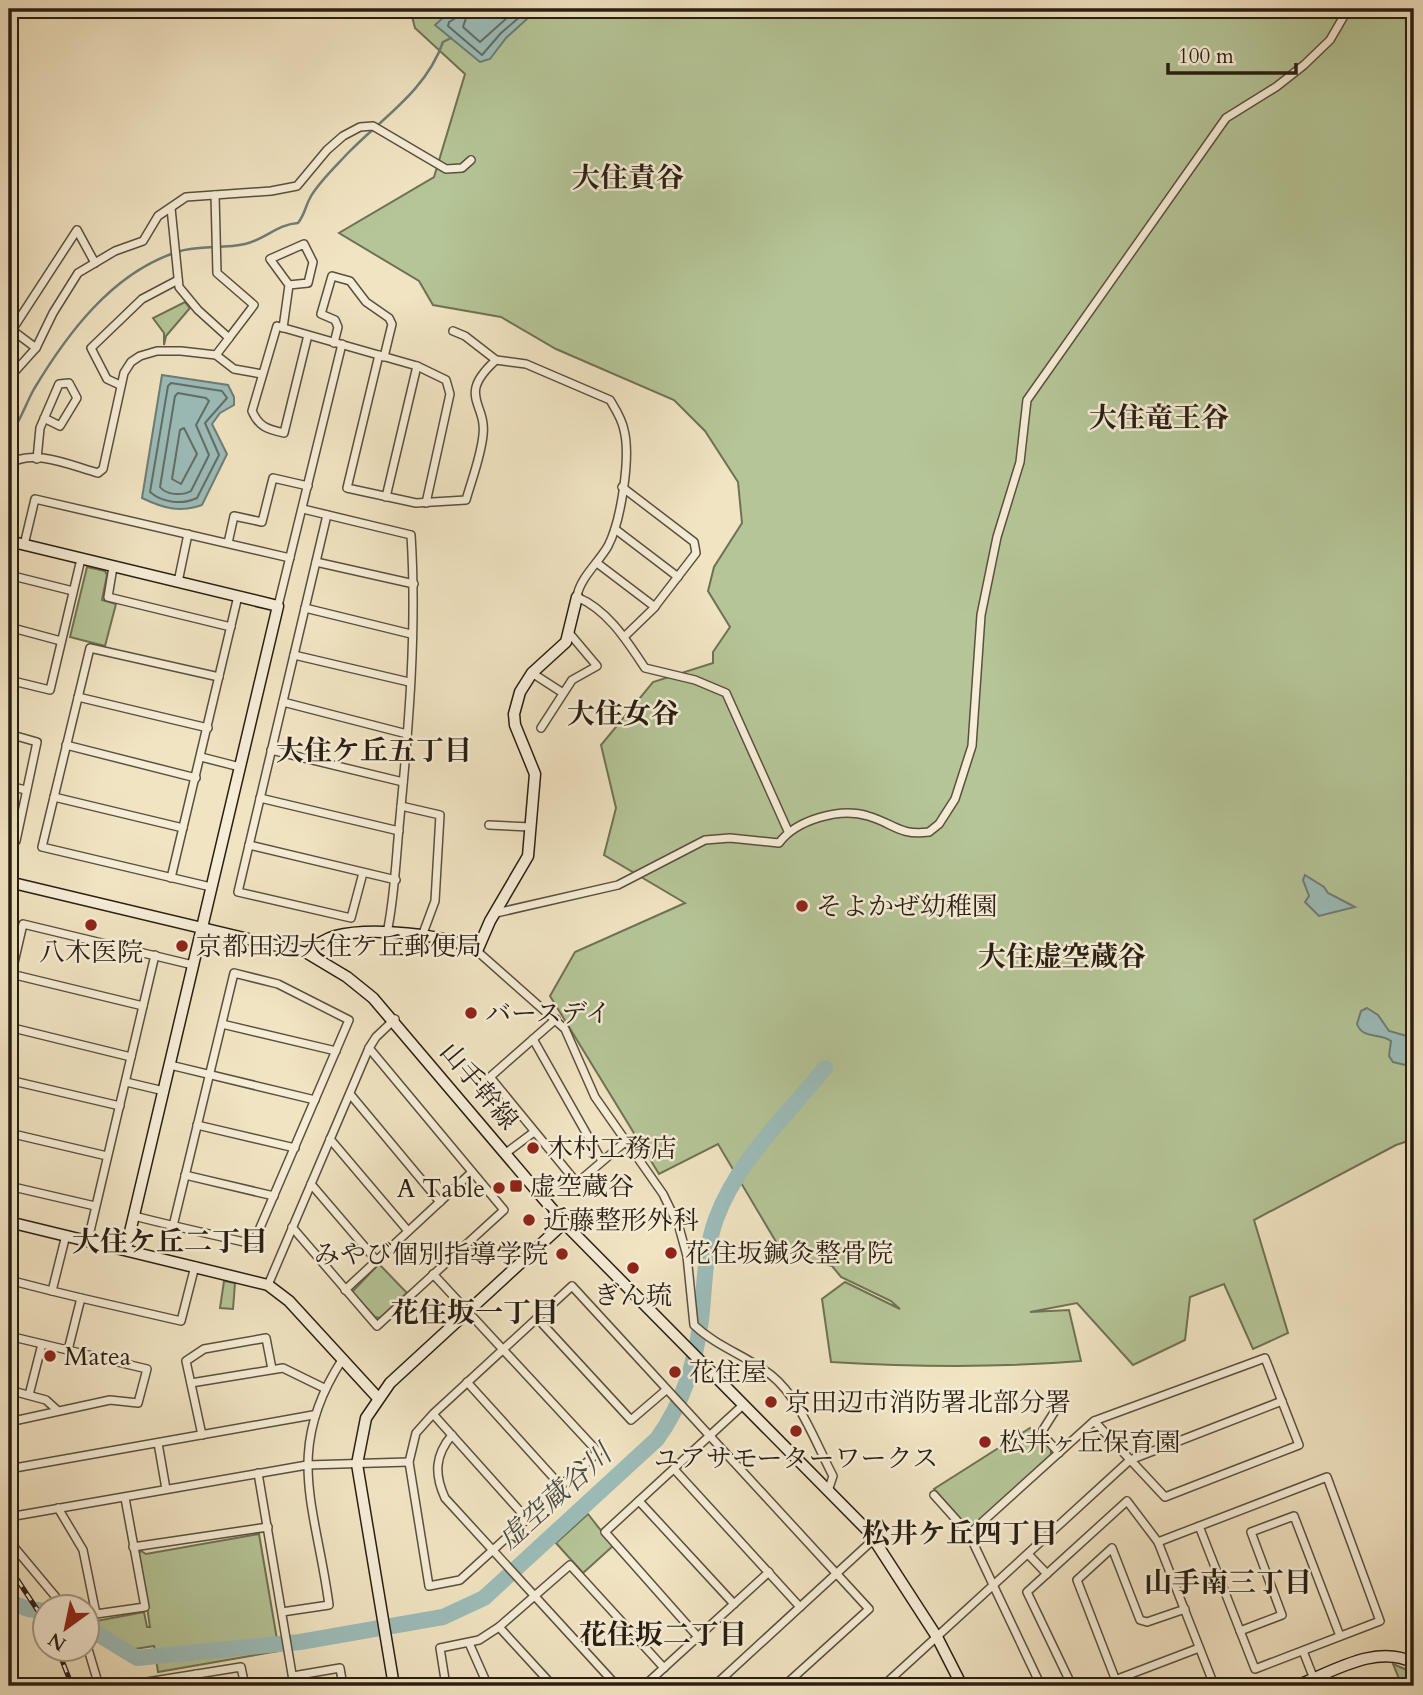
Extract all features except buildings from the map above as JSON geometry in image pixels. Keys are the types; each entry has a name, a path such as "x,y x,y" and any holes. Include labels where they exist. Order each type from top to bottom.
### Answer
{"street":[{"path":"496,913 618,885 705,840 730,838 779,843 788,831 811,821 853,812 870,816 899,832 929,832 939,824 955,799 972,746 981,615 997,537 1020,462 1027,400 1226,118 1276,87 1304,65 1330,40 1348,9"},
{"path":"10,373 36,348 53,313 78,273 95,262 143,241 158,216 186,197 271,191 297,186 327,150 360,127 373,126 446,169 462,168 471,160"},
{"path":"215,195 217,273 254,305 216,355"},
{"path":"171,208 178,280 188,299 229,338"},
{"path":"36,348 12,330 77,230 95,262"},
{"path":"283,328 289,285 270,258 303,244 313,262 309,283 289,285"},
{"path":"126,1249 308,486 338,343 335,320 321,314 332,276 350,281 366,302 389,318 392,324 347,488 426,503 466,499 484,433 474,399 480,379 496,360"},
{"path":"120,385 107,379 91,348 142,299 178,280"},
{"path":"308,335 284,433 264,429 252,411 277,326 417,366 446,380 450,394 426,503"},
{"path":"453,331 465,336 496,360 526,364 610,400 625,431 626,461 615,530 578,590 570,634 532,673 520,692 514,714 520,743 535,774 526,863 477,951"},
{"path":"9,464 22,458 37,459 71,463 98,474 103,469 120,385 131,362 157,351 216,355 234,369 262,374"},
{"path":"386,497 417,366"},
{"path":"37,459 40,428 44,418 59,384 69,383 77,398 60,426 44,418"},
{"path":"228,543 234,516 262,522 273,478 308,486"},
{"path":"622,487 694,542 696,553 655,607 624,637"},
{"path":"24,545 35,499 290,558"},
{"path":"303,509 411,535 414,584 407,734 396,880 387,934"},
{"path":"327,515 238,892 351,918 363,873"},
{"path":"615,530 678,577"},
{"path":"178,582 188,534"},
{"path":"9,541 278,606"},
{"path":"9,680 50,690 81,559"},
{"path":"316,562 414,584"},
{"path":"597,563 655,607"},
{"path":"113,567 108,597 231,627"},
{"path":"9,575 73,591"},
{"path":"171,878 238,596"},
{"path":"578,597 594,604 624,637 645,668 695,680 726,693 788,831"},
{"path":"305,608 411,634"},
{"path":"9,627 61,641"},
{"path":"541,728 572,680 597,666 570,634"},
{"path":"211,887 42,847 90,648 219,677"},
{"path":"294,655 409,682"},
{"path":"532,673 563,693"},
{"path":"78,697 208,727"},
{"path":"283,702 407,734"},
{"path":"9,734 37,742 16,841 9,839"},
{"path":"66,745 196,778"},
{"path":"271,750 403,782"},
{"path":"201,757 240,767"},
{"path":"9,786 26,790"},
{"path":"54,797 183,828"},
{"path":"260,798 399,831"},
{"path":"401,806 440,815 435,901 422,936"},
{"path":"489,825 531,827"},
{"path":"249,845 396,880"},
{"name":"山手幹線","path":"9,882 307,953 347,976 395,1020 564,1223 874,1539 937,1637 962,1686"},
{"path":"9,984 23,924 193,965"},
{"path":"307,953 332,937 358,933 422,936 456,941 477,951 556,1019 574,1046 595,1097 663,1194 678,1227 687,1256 694,1325 705,1336 771,1375 784,1389 833,1476 828,1491"},
{"path":"88,1240 155,955"},
{"path":"134,1216 173,1226 253,1244 349,1020 278,984 234,973 173,1226"},
{"path":"11,974 143,1006"},
{"path":"556,1019 490,1077 577,1183 625,1142"},
{"path":"268,1285 369,1048 376,1037 395,1020"},
{"path":"222,1024 336,1051"},
{"path":"9,1027 131,1057"},
{"path":"533,1039 602,1161"},
{"path":"292,1227 377,1326 504,1210 369,1048"},
{"path":"170,1065 315,1100"},
{"path":"9,1080 120,1106"},
{"path":"126,1082 164,1091"},
{"path":"350,1094 440,1202"},
{"path":"197,1125 295,1148"},
{"path":"506,1153 534,1132"},
{"path":"9,1133 107,1156"},
{"path":"330,1139 408,1231"},
{"path":"345,1290 472,1172"},
{"path":"185,1175 274,1196"},
{"path":"311,1184 376,1260"},
{"path":"9,1186 95,1206"},
{"path":"9,1222 268,1285 289,1301 378,1398"},
{"path":"394,1686 358,1464 362,1432 378,1398 390,1382 564,1223"},
{"path":"52,1291 66,1236"},
{"path":"9,1280 181,1321 195,1266"},
{"path":"433,1275 598,1452 561,1486 467,1382"},
{"path":"433,1414 527,1519 494,1553 460,1580 429,1586 409,1462 416,1433 433,1414 572,1286 869,1609 784,1686"},
{"path":"68,1350 81,1298"},
{"path":"537,1318 631,1420 666,1390"},
{"path":"9,1336 147,1369 138,1403 110,1400 9,1422"},
{"path":"202,1435 186,1361 204,1349 267,1338 272,1369"},
{"path":"29,1395 42,1344"},
{"path":"969,1534 1094,1421 1265,1358 1299,1446 1165,1497 1094,1421"},
{"path":"282,1612 329,1605 307,1465 313,1415 324,1388 342,1360"},
{"path":"191,1383 283,1368 324,1388"},
{"path":"9,1390 46,1400 57,1410"},
{"path":"1059,1453 1041,1433 1065,1395"},
{"path":"883,1686 1130,1460 1282,1401"},
{"path":"698,1637 605,1532 743,1405"},
{"path":"9,1469 313,1415"},
{"path":"452,1435 439,1450 440,1486 445,1498 617,1686"},
{"path":"158,1443 166,1489"},
{"path":"9,1517 307,1465 409,1462"},
{"path":"674,1469 800,1606"},
{"path":"258,1473 294,1686"},
{"path":"1158,1542 1199,1526 1327,1477 1380,1621 1255,1669 1199,1526"},
{"path":"934,1495 969,1534 1041,1686"},
{"path":"58,1508 83,1550 96,1614 145,1607 125,1498"},
{"path":"1072,1686 1027,1592 1127,1500 1158,1542 1214,1685 1211,1686"},
{"path":"639,1501 734,1604"},
{"path":"1240,1631 1282,1615 1251,1532 1294,1516 1340,1636"},
{"path":"132,1547 268,1527"},
{"path":"715,1686 874,1539"},
{"path":"9,1541 53,1594"},
{"path":"1185,1609 1147,1622 1140,1620 1112,1548 1077,1580 1116,1683 1199,1648"},
{"path":"1028,1553 1047,1574"},
{"path":"446,1686 440,1648 469,1643 499,1628 532,1592 570,1565 664,1668"},
{"path":"644,1686 769,1572"},
{"path":"499,1628 552,1686"},
{"path":"469,1643 488,1686"},
{"path":"1296,1686 1371,1657 1386,1654 1411,1662 1414,1648"},
{"path":"1303,1651 1312,1682"},
{"path":"92,1664 99,1686"},
{"path":"148,1686 147,1682 242,1667 245,1686"},
{"path":"292,1676 340,1668 343,1686"},
{"path":"196,1674 198,1686"}],"green space":[{"path":"410,9 1414,9 1414,1139 1396,1145 1254,1220 1288,1333 1253,1349 1224,1284 1190,1297 1185,1340 1133,1365 1077,1303 1030,1312 1069,1310 1081,1361 956,1366 831,1362 822,1299 845,1282 900,1309 891,1301 841,1277 832,1266 782,1252 718,1144 659,1174 550,996 575,952 685,903 604,855 616,808 601,745 653,682 713,663 713,652 730,627 708,591 714,567 742,523 738,482 705,431 674,400 556,349 501,317 433,305 419,281 339,233 434,177 465,74 415,28"},
{"path":"185,302 190,308 166,336 164,345 164,333 153,318"},
{"path":"87,567 105,571 107,575 102,600 116,604 105,646 70,637"},
{"path":"379,1264 407,1293 380,1318 375,1317 352,1292"},
{"path":"224,1281 235,1283 233,1309 220,1308"},
{"path":"1030,1428 1051,1449 1051,1455 972,1529 968,1527 934,1489"},
{"path":"588,1514 613,1546 583,1573 556,1543"},
{"path":"259,1534 279,1651 158,1672 154,1646 129,1650 102,1630 102,1620 144,1612 147,1627 150,1627 139,1553 141,1551 146,1554"},
{"path":"1393,1664 1414,1673 1414,1686 1402,1686"}],"water":[{"path":"460,9 538,9 506,38 490,59 480,62 435,25 446,15"},
{"path":"162,375 228,385 234,397 234,405 220,413 212,424 227,454 202,505 186,509 171,508 142,498"},
{"path":"1305,875 1324,887 1328,893 1355,907 1319,916 1305,902 1309,896 1303,880"},
{"path":"1367,1008 1378,1015 1389,1031 1414,1038 1414,1067 1393,1062 1389,1056 1391,1041 1367,1034 1360,1029 1357,1024 1361,1011"}],"waterway":[{"path":"9,436 34,389 61,347 112,290 154,262 177,252 193,248 245,244 284,226 298,223 322,181 402,103 426,75 443,42 451,38"},
{"name":"虚空蔵谷川","path":"102,1637 137,1658 300,1642 443,1617 484,1598 657,1439 681,1397 691,1367 701,1320 709,1244 725,1198 749,1158 825,1068"},
{"name":"虚空蔵谷川","path":"9,1602 32,1609"}],"railway":[{"path":"9,1567 32,1602"},
{"path":"63,1664 72,1686"}],"place":[{"name":"そよかぜ幼稚園","path":"802,906"},
{"name":"八木医院","path":"91,925"},
{"name":"京都田辺大住ケ丘郵便局","path":"182,946"},
{"name":"バースデイ","path":"471,1013"},
{"name":"木村工務店","path":"533,1148"},
{"name":"虚空蔵谷","path":"516,1186"},
{"name":"A Table","path":"499,1188"},
{"name":"近藤整形外科","path":"529,1220"},
{"name":"花住坂鍼灸整骨院","path":"671,1253"},
{"name":"みやび個別指導学院","path":"562,1254"},
{"name":"ぎん琉","path":"633,1268"},
{"name":"Matea","path":"50,1356"},
{"name":"花住屋","path":"675,1372"},
{"name":"京田辺市消防署北部分署","path":"771,1402"},
{"name":"ユアサモーターワークス","path":"796,1431"},
{"name":"松井ヶ丘保育園","path":"985,1442"}],"district":[{"name":"大住責谷","path":"628,178"},
{"name":"大住竜王谷","path":"1159,418"},
{"name":"大住女谷","path":"623,714"},
{"name":"大住ケ丘五丁目","path":"374,751"},
{"name":"大住虚空蔵谷","path":"1062,957"},
{"name":"大住ケ丘二丁目","path":"170,1242"},
{"name":"花住坂一丁目","path":"475,1313"},
{"name":"松井ケ丘四丁目","path":"960,1534"},
{"name":"山手南三丁目","path":"1228,1583"},
{"name":"花住坂二丁目","path":"663,1635"}]}
